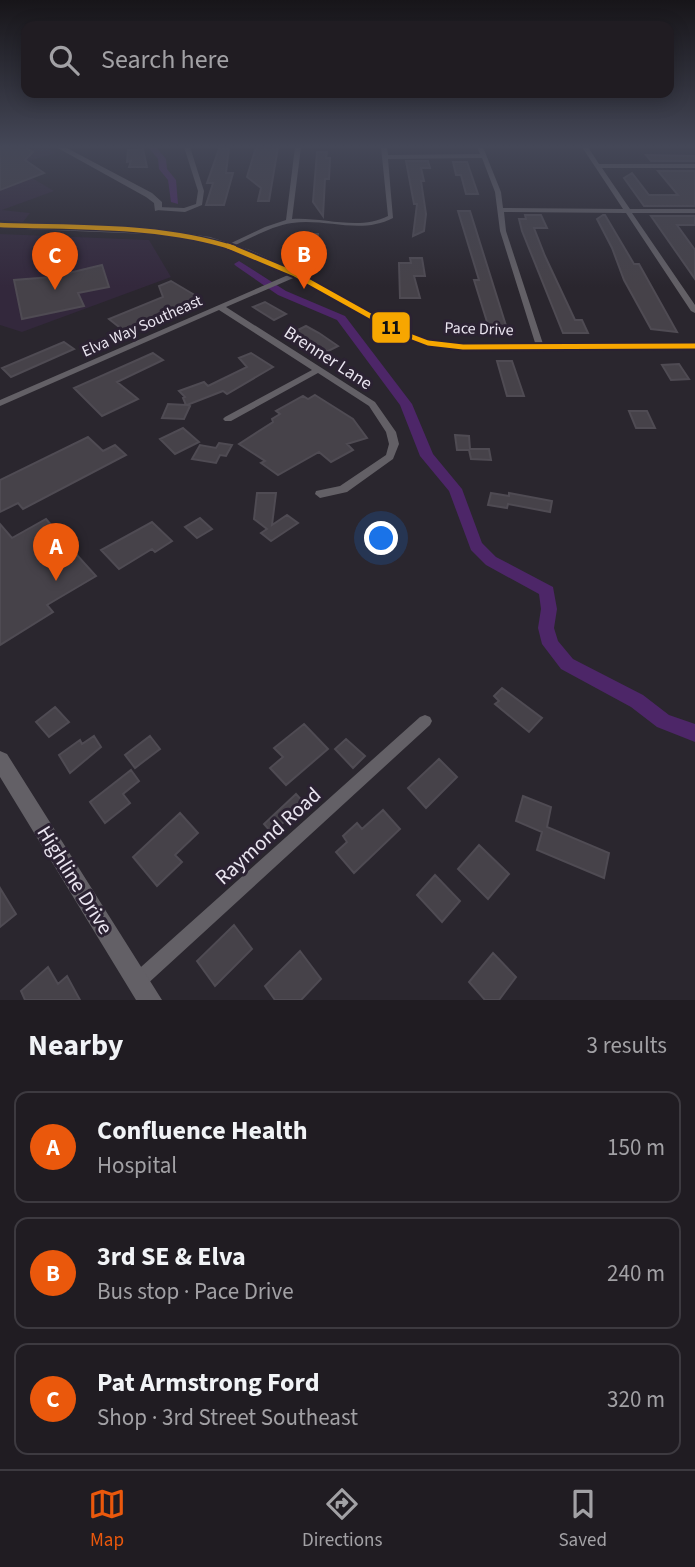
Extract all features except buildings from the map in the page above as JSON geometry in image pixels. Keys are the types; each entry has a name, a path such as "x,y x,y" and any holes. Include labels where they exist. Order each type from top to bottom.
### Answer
{"street":[{"path":"147,194 158,202 158,209 185,210 199,205 201,194"},
{"path":"289,221 292,194"},
{"path":"229,246 289,221 386,220 391,217 389,194"},
{"path":"498,194 503,230 540,346"},
{"path":"616,194 695,311"},
{"path":"502,210 695,211"},
{"name":"Pace Drive","path":"0,225 149,231 207,239 295,274 399,332 428,343 463,347 695,346"},
{"name":"Elva Way Southeast","path":"0,403 295,274"},
{"name":"Brenner Lane","path":"220,307 372,404 391,432 394,444 390,457 344,489 320,494"},
{"path":"228,419 318,370"},
{"name":"Raymond Road","path":"138,981 425,721"},
{"name":"Highline Drive","path":"0,760 150,1000"}],"shaded area":[{"path":"0,194 47,194 2,210 30,213 23,222 0,220"},
{"path":"0,234 149,240 171,277 22,332 0,325"}],"waterway":[{"path":"174,194 175,202"},
{"path":"239,264 282,293 341,318 406,404 427,456 455,489 476,546 491,561 547,591 549,609 546,628 550,644 567,664 637,701 663,721 695,733"}],"transit line":[{"name":"11","path":"0,225 149,231 207,239 247,252 295,274 399,332 428,343 463,347 695,346"}],"place":[{"name":"3rd SE & Elva","path":"304,289"},
{"name":"Pat Armstrong Ford","path":"55,290"},
{"name":"Confluence Health","path":"56,581"}]}
